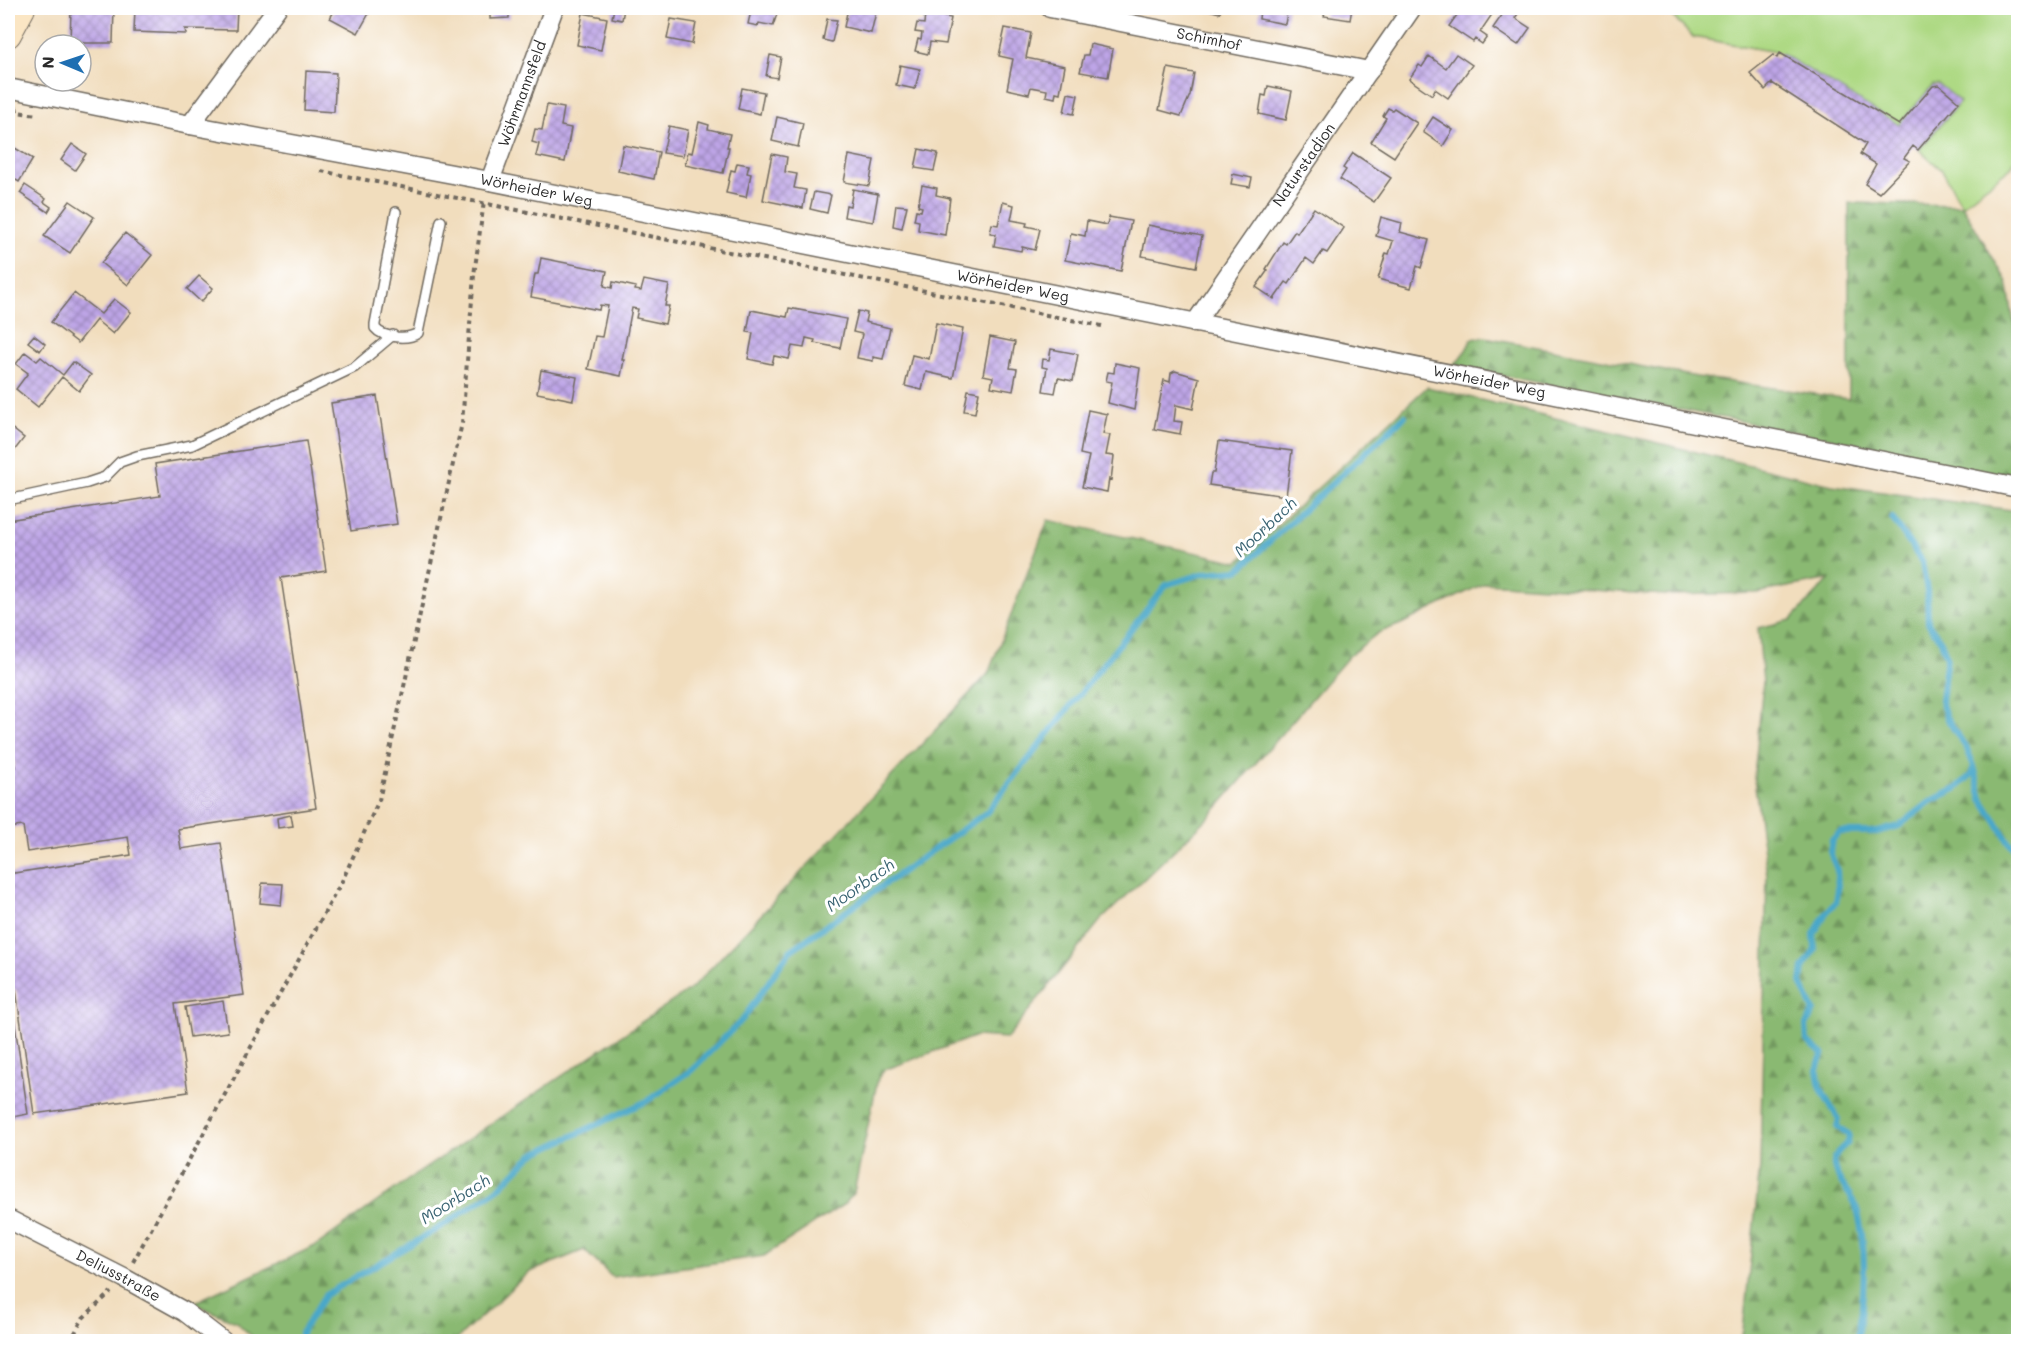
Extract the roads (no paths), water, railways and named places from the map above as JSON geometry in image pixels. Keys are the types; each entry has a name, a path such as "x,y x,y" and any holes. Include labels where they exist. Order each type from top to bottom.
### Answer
{"main road":[{"path":"8,33 22,8"}],"street":[{"path":"190,124 278,8"},
{"name":"Wöhrmannsfeld","path":"490,181 554,8"},
{"name":"Schimhof","path":"1050,8 1369,71"},
{"name":"Naturstadion","path":"1195,323 1412,8"},
{"name":"Wörheider Weg","path":"8,88 490,181 2019,488"},
{"name":"Deliusstraße","path":"8,1219 185,1312 224,1341"}],"lane":[{"path":"396,212 375,328 381,333 408,338 418,333 441,221"},
{"path":"8,500 87,483 105,477 120,462 137,456 192,446 355,367 393,335"}],"waterway":[{"name":"Moorbach","path":"301,1342 301,1333 325,1295 437,1229 497,1190 532,1155 647,1101 692,1070 743,1019 790,951 987,812 1166,585 1205,573 1239,570 1405,416"},
{"path":"1892,518 1922,562 1927,591 1928,623 1941,641 1947,657 1941,700 1946,717 1967,749 1974,766 1982,799 2018,853"},
{"path":"1856,1342 1864,1274 1860,1221 1856,1207 1834,1166 1836,1155 1848,1143 1849,1134 1837,1127 1839,1119 1829,1104 1818,1079 1819,1062 1823,1054 1807,1041 1806,1025 1814,1011 1801,983 1803,968 1815,950 1814,934 1826,913 1836,902 1837,870 1830,852 1832,840 1840,832 1878,832 1899,826 1931,801 1956,789 1971,775 1974,766"}]}
